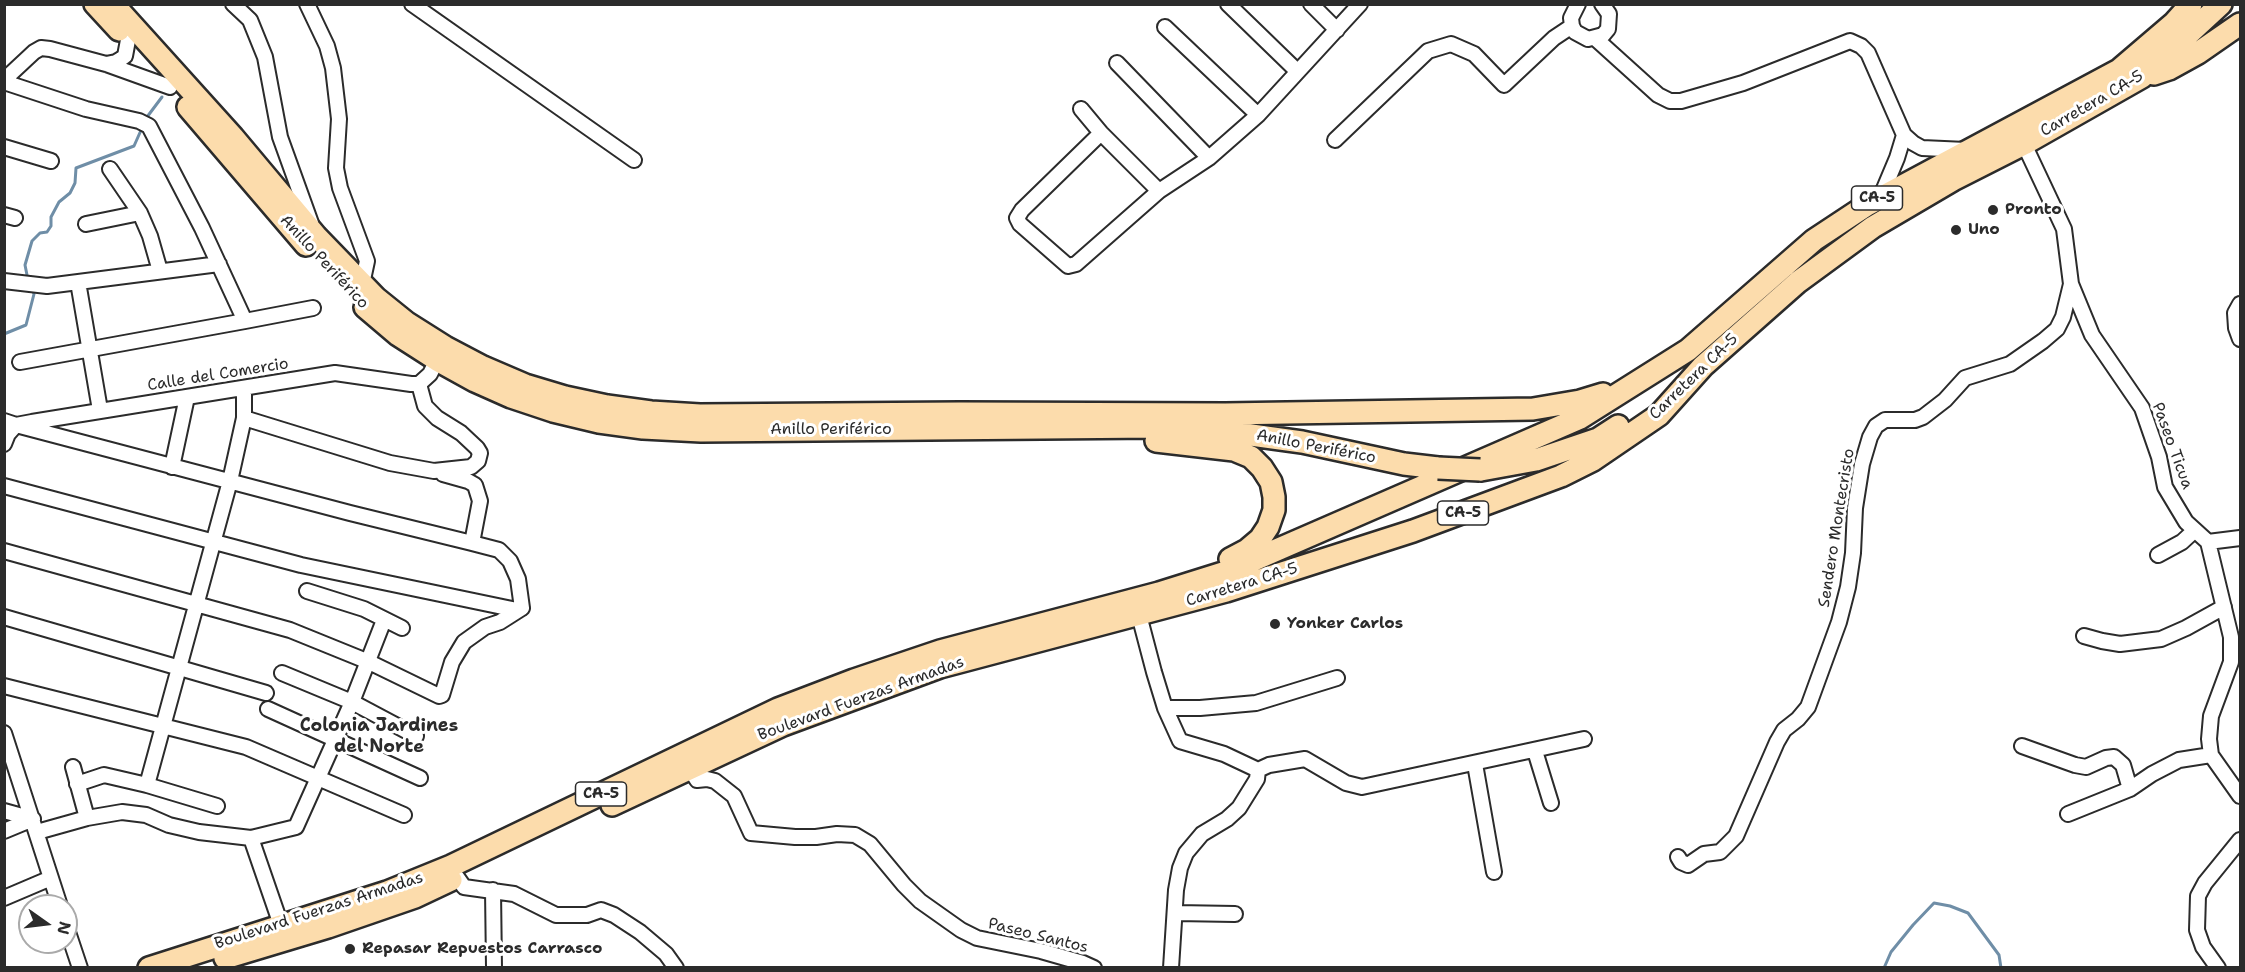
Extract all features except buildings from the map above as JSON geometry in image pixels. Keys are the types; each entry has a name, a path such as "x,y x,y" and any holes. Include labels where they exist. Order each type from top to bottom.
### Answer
{"highway":[{"name":"Anillo Periférico","path":"95,4 337,280 366,309 398,335 476,381 553,411 598,422 643,428 701,431 1156,427 1222,431 1302,442 1372,458 1438,468 1480,470 1536,460 1598,439 1671,392 1703,366"},
{"name":"Carretera CA-5","path":"1060,627 1227,572 1580,418 1688,350 1814,240 1881,196 2026,122 2119,70 2191,4"},
{"name":"Carretera CA-5","path":"1060,627 1139,615 1226,591 1413,531 1561,476 1593,460 1659,415 1703,366 1798,282 1873,227 1953,180 2024,144 2142,77 2221,4"},
{"name":"Anillo Periférico","path":"123,9 316,236 359,281 407,323 445,348 483,367 565,397 651,412 700,415 960,412 1225,414 1533,409 1580,401 1626,387"},
{"path":"2142,77 2169,69 2198,53 2241,24"},
{"path":"868,430 965,437 1175,442 1234,450 1251,457 1262,468 1271,482 1274,510 1268,527 1260,539 1247,550 1226,561 1060,627"},
{"name":"Boulevard Fuerzas Armadas","path":"193,968 328,927 415,897 783,725 930,670 1032,641 1060,627"},
{"name":"Boulevard Fuerzas Armadas","path":"149,968 387,892 451,866 777,709 940,651 1060,627"}],"street":[{"path":"234,4 250,20 265,57 280,137 316,236"},
{"path":"307,4 327,46 333,68 339,119 336,168 340,188 367,261 364,275 359,281"},
{"path":"412,4 634,160"},
{"path":"1228,4 1298,71"},
{"path":"1311,4 1337,30"},
{"path":"1101,133 1022,210 1017,218 1020,224 1068,266 1076,264 1159,191 1209,158 1257,115 1360,4"},
{"path":"1578,4 1573,11 1572,26 1581,37 1596,39 1659,95 1670,100 1681,101 1743,83 1850,41 1861,46 1868,53 1904,135 1912,143 1922,148 1968,150"},
{"path":"1596,39 1603,35 1610,22 1609,14 1602,4"},
{"path":"1335,140 1428,51 1451,44 1474,54 1504,85 1554,38 1572,26"},
{"path":"1165,27 1257,115"},
{"path":"106,64 116,63 125,56 128,40"},
{"path":"170,87 106,64 41,48 4,81 86,109 139,121 149,126 175,172 245,321"},
{"path":"1117,63 1209,158"},
{"path":"1081,109 1101,133 1159,191"},
{"path":"1881,196 1904,135"},
{"name":"Paseo Ticua","path":"2024,144 2064,229 2071,284 2092,335 2142,408 2159,457 2165,488 2186,522 2208,542"},
{"path":"4,147 51,162"},
{"path":"110,169 140,213 150,236 160,271"},
{"path":"86,224 140,213"},
{"path":"4,281 47,286 219,264"},
{"path":"78,282 100,410"},
{"name":"Sendero Montecristo","path":"1678,857 1681,862 1688,865 1704,854 1720,852 1736,836 1777,742 1784,730 1808,707 1839,622 1848,587 1853,553 1855,508 1862,465 1869,437 1876,426 1885,420 1915,420 1923,417 1945,400 1965,378 2010,364 2043,341 2056,329 2063,317 2071,284"},
{"path":"2241,304 2235,313 2236,328 2241,339"},
{"path":"20,362 313,308"},
{"path":"434,471 471,467 478,461 480,453 461,433 437,418 425,406 419,384 430,374 437,360"},
{"name":"Calle del Comercio","path":"10,423 244,389 335,373 419,384"},
{"path":"147,785 230,481 244,418 244,389"},
{"path":"172,466 188,397"},
{"path":"244,418 390,463 434,471 468,481 475,485 480,501 472,543"},
{"path":"4,444 10,423 499,550 510,561 518,579 522,608"},
{"path":"4,486 301,565 517,610 522,608"},
{"path":"2157,555 2182,542 2195,530"},
{"path":"2241,538 2208,542 2231,637 2231,662 2211,716 2209,739 2211,755 2241,796"},
{"path":"4,551 290,630 369,662 433,694 442,695 452,662 464,642 485,627 500,622 522,608"},
{"path":"307,591 364,609 402,628"},
{"path":"2084,636 2120,644 2161,639 2224,607"},
{"path":"1139,615 1165,708 1180,741 1224,754 1258,770 1269,765 1305,759 1346,783 1362,787 1584,739"},
{"path":"4,616 266,693"},
{"path":"4,831 135,812 191,831 251,838 296,827 337,739 384,620"},
{"path":"282,673 352,702 416,736"},
{"path":"1165,708 1200,708 1257,703 1337,678"},
{"path":"4,686 246,747 404,815"},
{"path":"268,709 420,778"},
{"path":"4,733 56,894"},
{"path":"2022,746 2075,765 2086,766 2114,757 2122,765 2130,789"},
{"path":"1535,751 1551,803"},
{"path":"2068,814 2130,789 2152,774 2180,760 2211,755"},
{"path":"1475,764 1494,872"},
{"path":"73,767 87,818"},
{"name":"Paseo Santos","path":"690,769 697,780 715,781 734,796 751,833 795,837 855,835 870,844 904,885 920,900 977,939 1041,951 1094,968"},
{"path":"1171,968 1176,890 1180,868 1186,853 1202,834 1227,819 1239,808 1257,779 1258,770"},
{"path":"77,784 104,775 217,806"},
{"path":"4,811 35,825"},
{"path":"251,838 281,925"},
{"path":"2218,968 2203,947 2197,930 2198,896 2205,883 2241,840"},
{"path":"457,877 464,887 514,894 556,915 587,915 601,910 614,915 640,932 666,954 676,968"},
{"path":"4,898 51,878"},
{"path":"493,890 494,968"},
{"path":"1176,913 1235,914"}],"waterway":[{"path":"147,117 162,97"},
{"path":"28,280 25,265 32,241 40,233 47,232 51,226 51,217 59,202 70,193 75,183 76,168 134,146 142,128"},
{"path":"4,334 26,325 34,294 32,289"},
{"path":"1884,968 1891,952 1934,903 1968,913 1999,955 2001,968"}],"place":[{"name":"Pronto","path":"1993,210"},
{"name":"Uno","path":"1956,230"},
{"name":"Yonker Carlos","path":"1275,624"},
{"name":"Repasar Repuestos Carrasco","path":"350,949"}],"district":[{"name":"Colonia Jardines del Norte","path":"379,736"}]}
